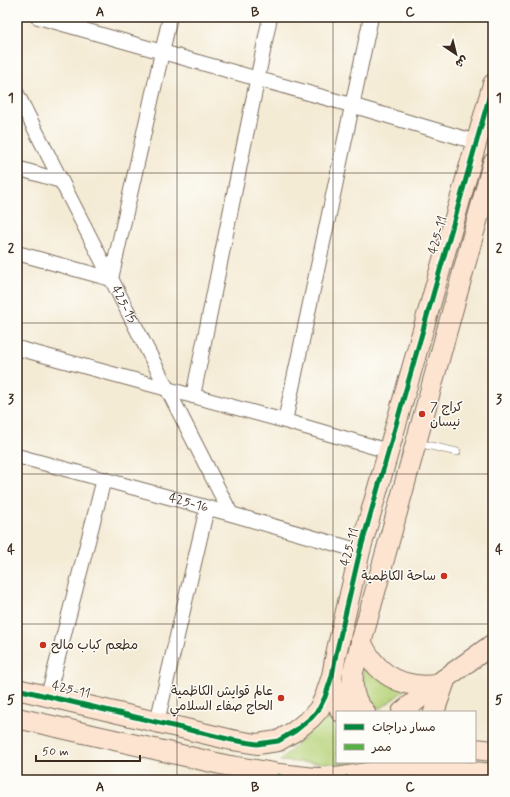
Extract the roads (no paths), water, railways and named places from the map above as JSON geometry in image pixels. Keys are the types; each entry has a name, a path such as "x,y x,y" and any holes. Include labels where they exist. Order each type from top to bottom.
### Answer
{"street":[{"path":"38,17 351,105 476,142"},
{"path":"17,253 112,279 170,17"},
{"path":"193,396 256,78 270,17"},
{"path":"285,421 351,105 371,17"},
{"name":"425-11","path":"17,689 257,744 278,741 300,727 319,709 332,676 360,551 493,84"},
{"name":"425-15","path":"17,94 232,514"},
{"path":"364,711 354,697 352,685 353,672 493,163"},
{"path":"17,168 62,181"},
{"path":"17,348 285,421 388,451"},
{"name":"425-16","path":"17,456 232,514 360,551"},
{"path":"48,696 104,479"},
{"path":"157,722 207,508"},
{"path":"361,642 371,661 387,675 396,680 415,686 441,682"},
{"path":"403,711 493,644"},
{"name":"425-11","path":"332,676 334,692 341,711"},
{"path":"434,711 441,682"},
{"path":"19,719 279,777 346,778 412,764 493,774"},
{"path":"476,749 493,751"}],"lane":[{"path":"416,442 457,452"},
{"path":"17,739 19,719"}],"place":[{"name":"كراج 7 نيسان","path":"422,414"},
{"name":"ساحة الكاظمية","path":"444,576"},
{"name":"مطعم كباب مالح","path":"43,645"},
{"name":"عالم قوايش الكاظمية الحاج صفاء السلامي","path":"281,698"}]}
